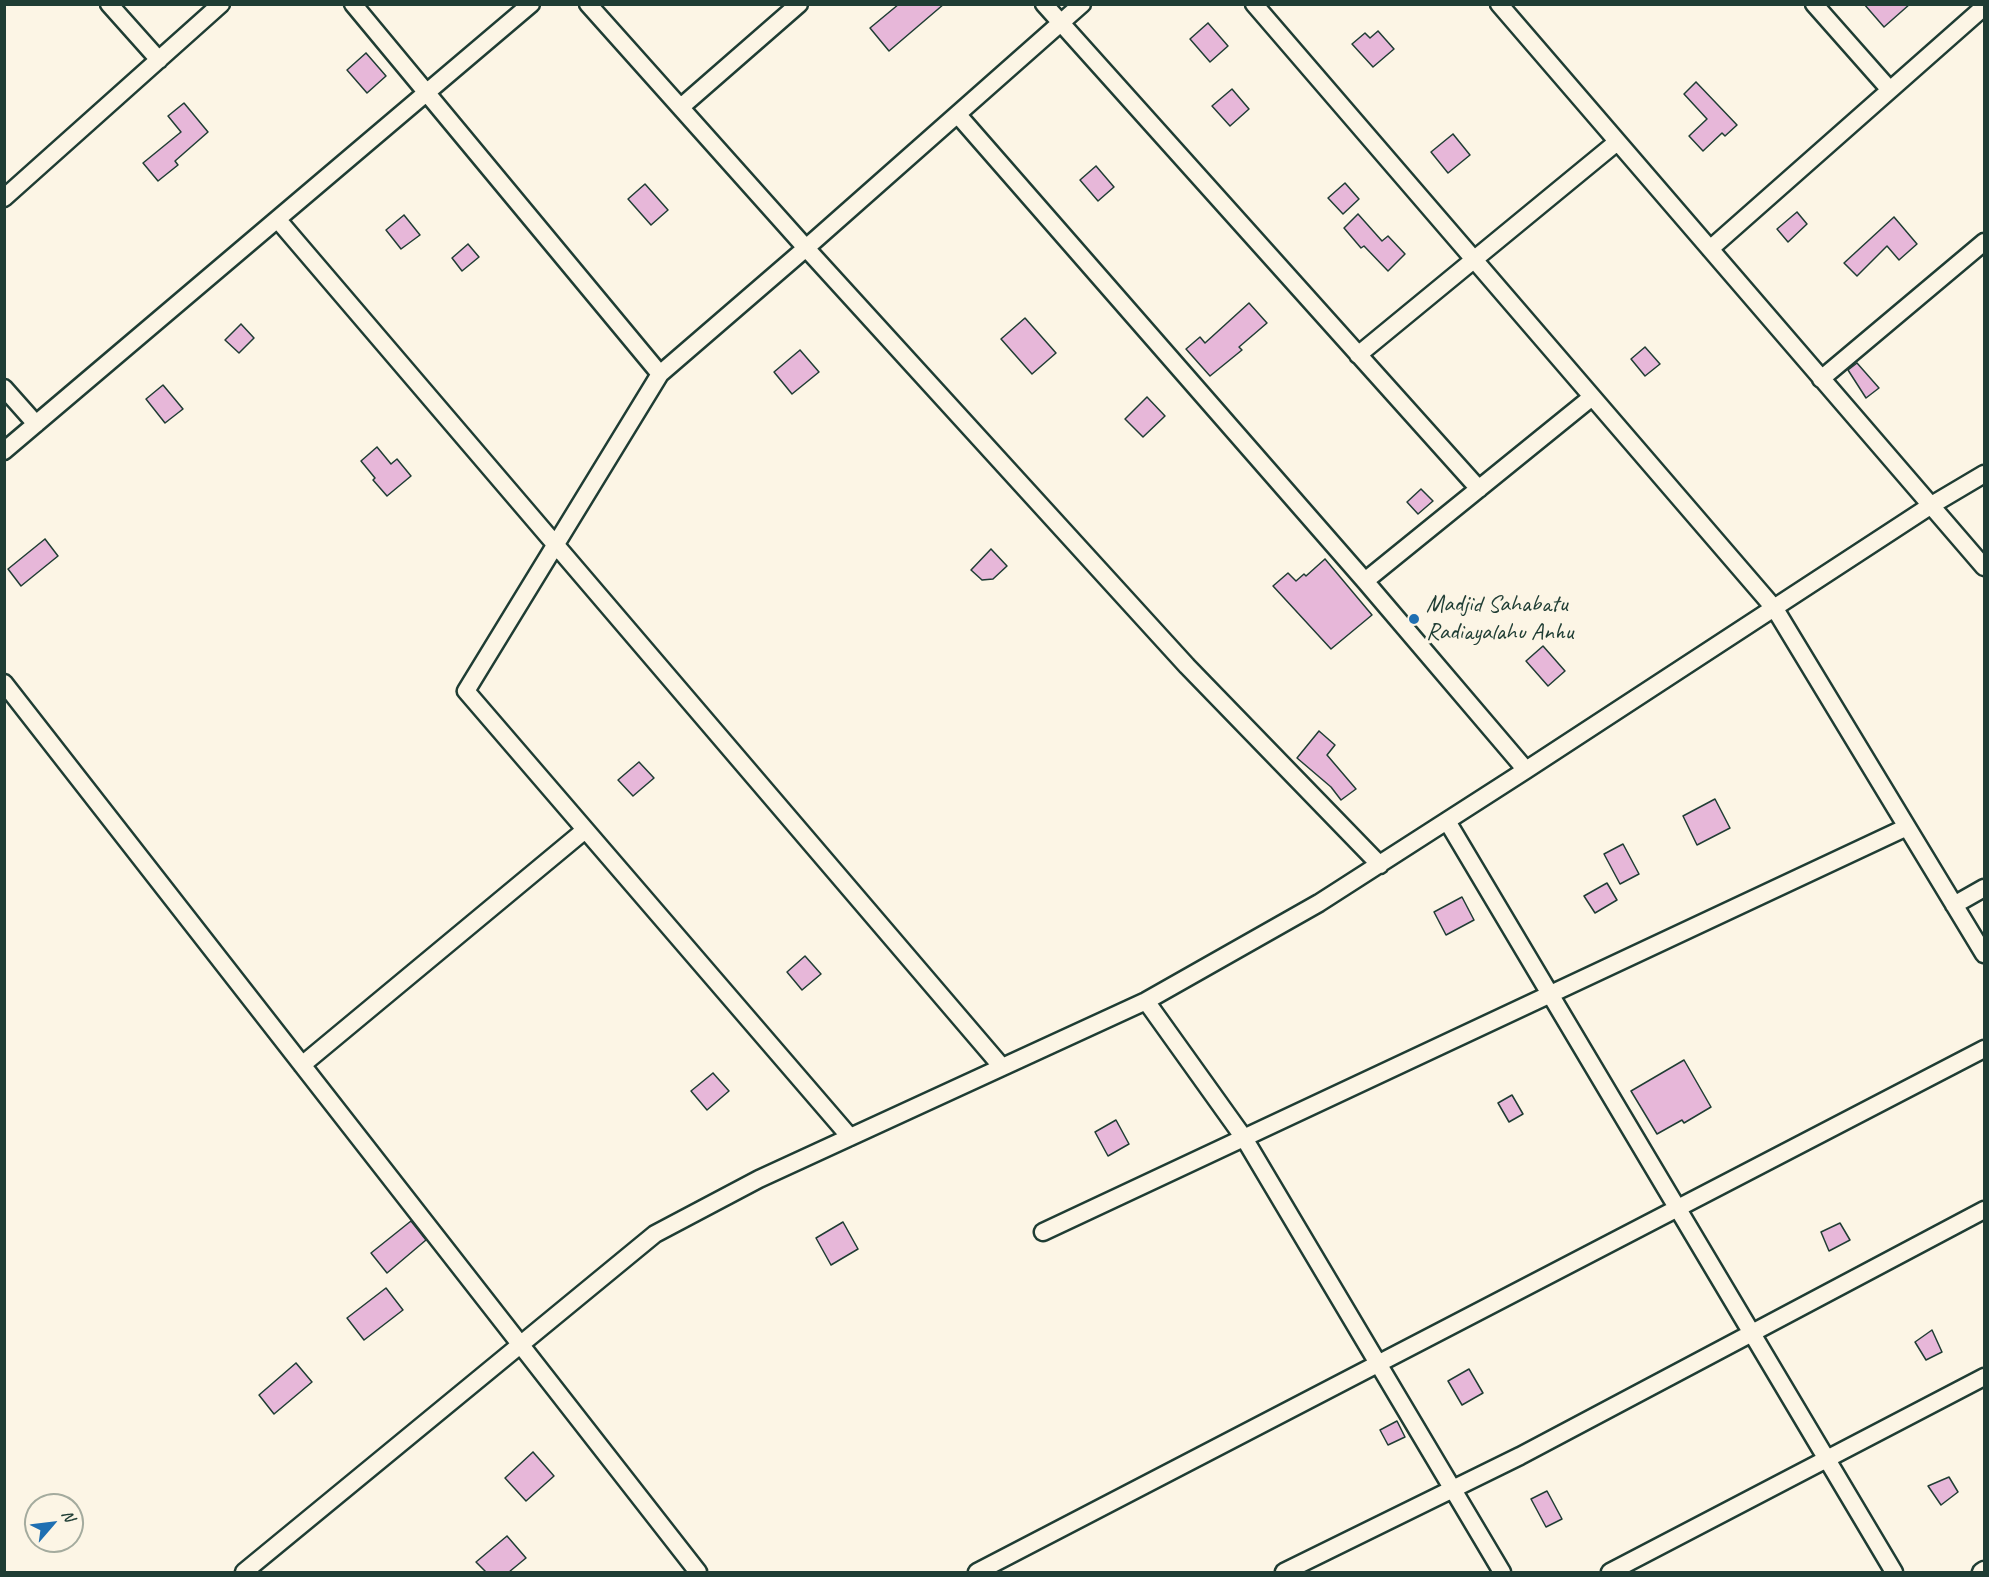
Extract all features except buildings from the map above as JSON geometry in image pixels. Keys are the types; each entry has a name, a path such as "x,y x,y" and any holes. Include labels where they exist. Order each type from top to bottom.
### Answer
{"street":[{"path":"109,4 159,60"},
{"path":"4,198 221,4"},
{"path":"353,4 660,374"},
{"path":"4,451 531,4"},
{"path":"588,4 806,248 1187,666 1380,865"},
{"path":"681,108 799,4"},
{"path":"1044,4 1479,489"},
{"path":"850,1137 466,691 660,374 1082,4"},
{"path":"1254,4 1775,609 1984,954"},
{"path":"1499,4 1984,567"},
{"path":"1814,4 1890,90"},
{"path":"1710,249 1984,7"},
{"path":"958,115 1365,581 1526,770"},
{"path":"1358,355 1617,142"},
{"path":"278,219 1002,1067"},
{"path":"1821,379 1984,242"},
{"path":"4,388 36,424"},
{"path":"1365,581 1592,397"},
{"path":"244,1572 655,1234 759,1179 1146,1000 1318,903 1775,609 1930,506 1984,474"},
{"path":"4,683 698,1572"},
{"path":"1447,821 1894,1572"},
{"path":"1043,1232 1907,827"},
{"path":"302,1065 585,830"},
{"path":"1954,905 1984,888"},
{"path":"1146,1000 1244,1138 1502,1572"},
{"path":"977,1572 1984,1049"},
{"path":"1284,1572 1520,1456 1984,1210"},
{"path":"1610,1572 1984,1377"}],"place":[{"name":"Madjid Sahabatu Radiayalahu Anhu","path":"1414,619"}]}
